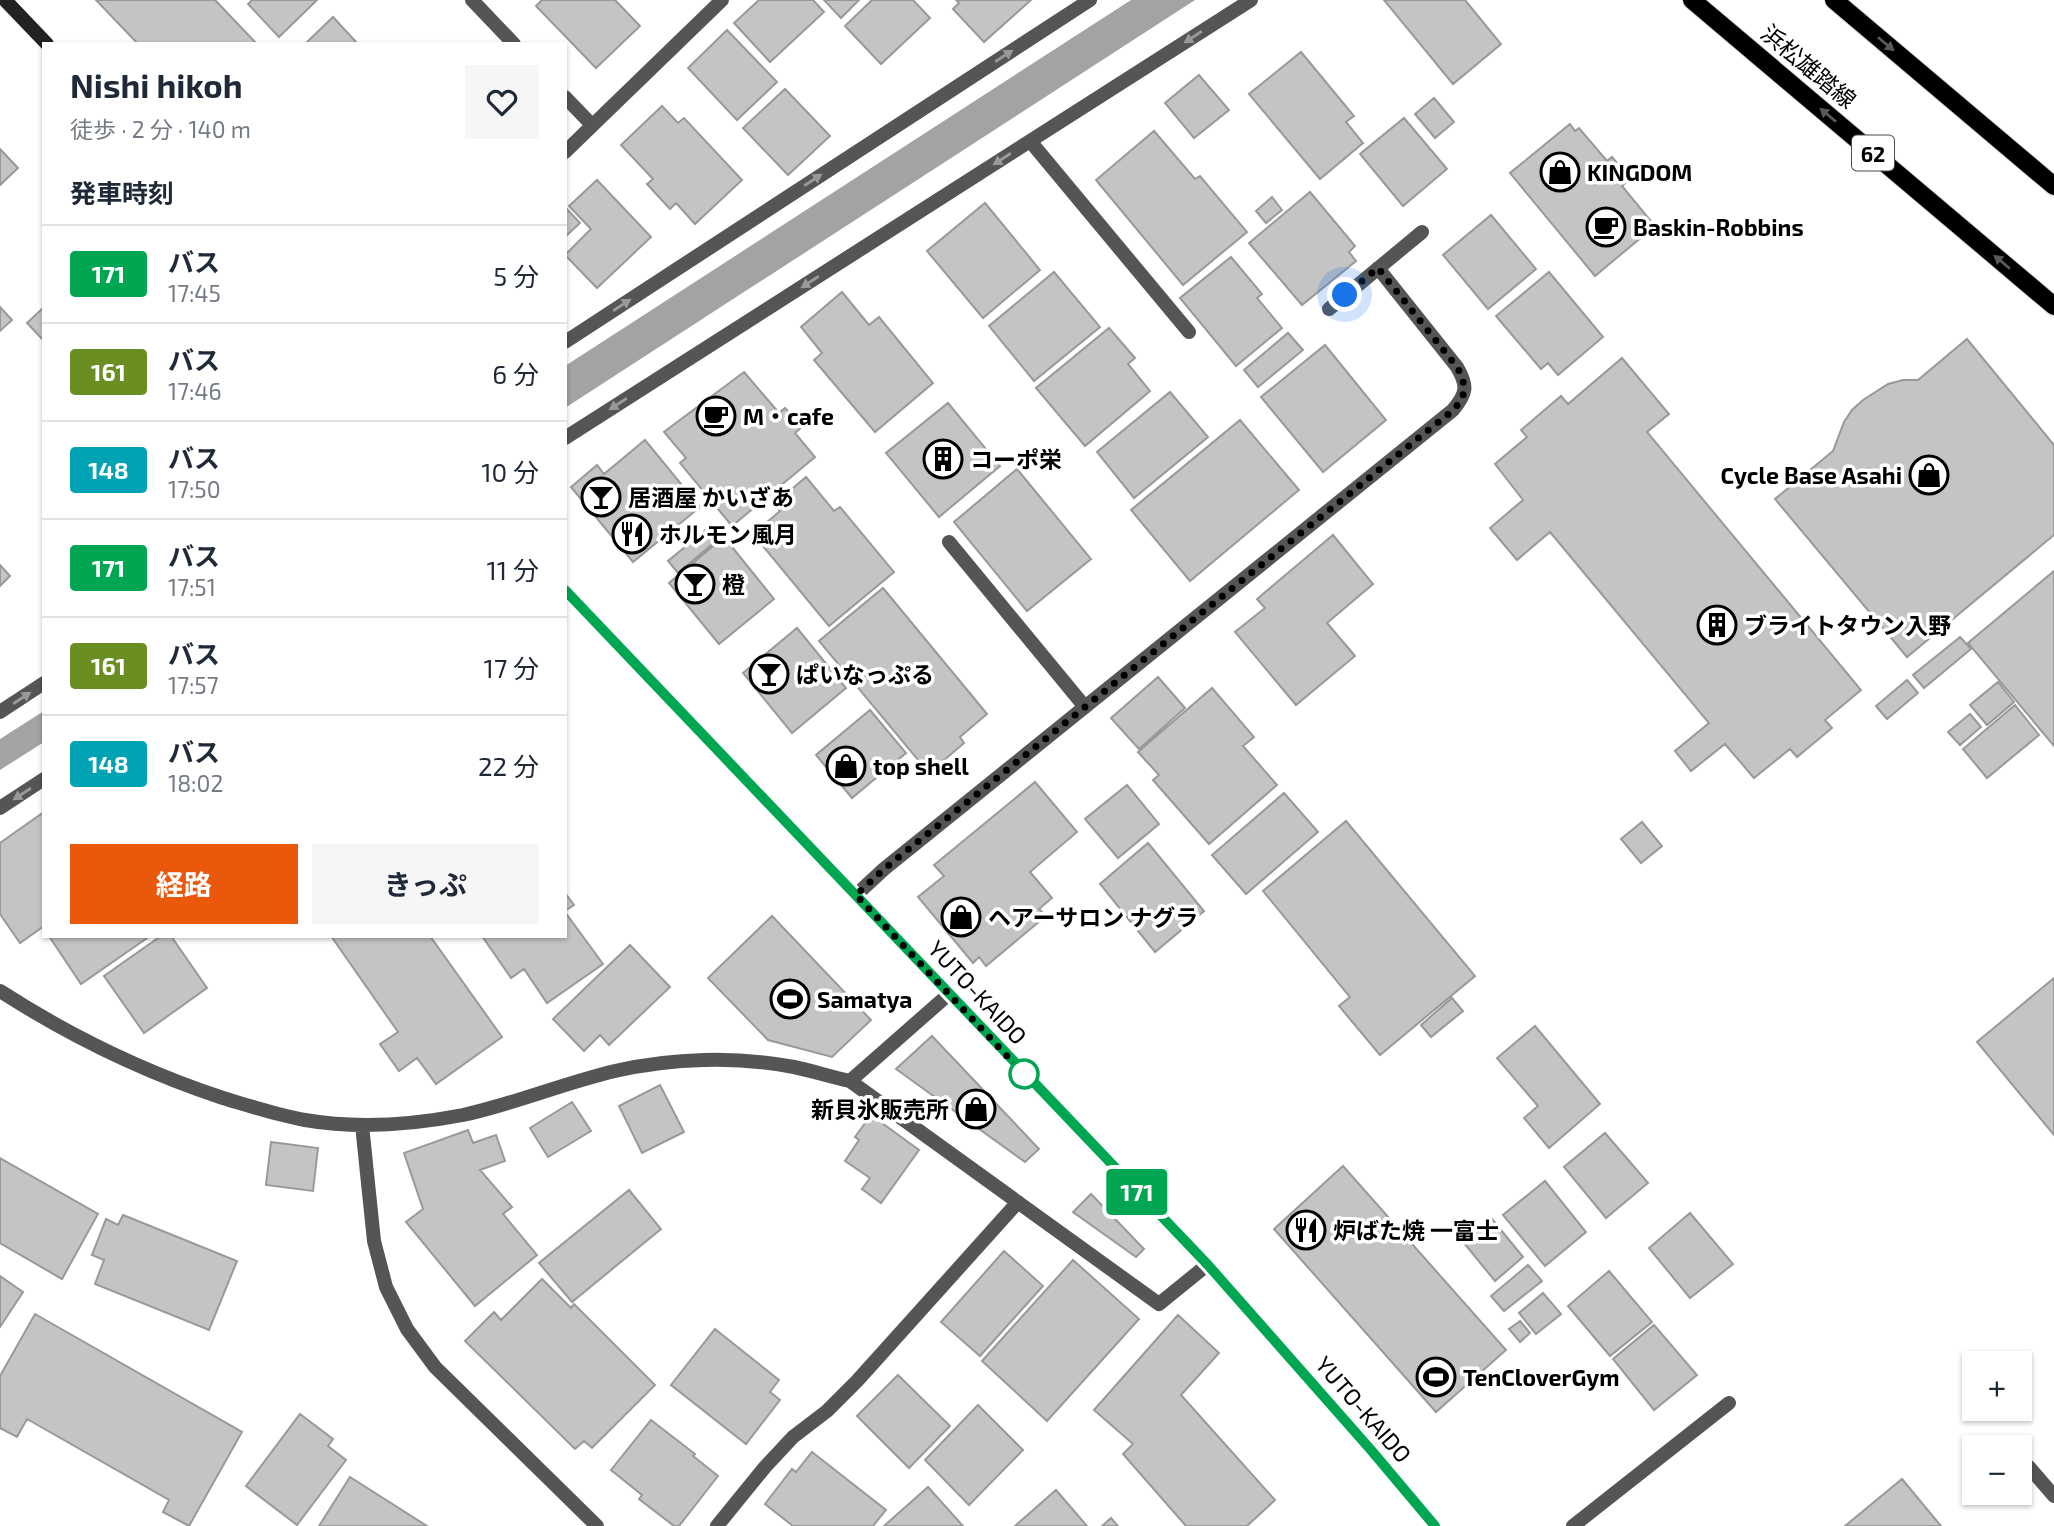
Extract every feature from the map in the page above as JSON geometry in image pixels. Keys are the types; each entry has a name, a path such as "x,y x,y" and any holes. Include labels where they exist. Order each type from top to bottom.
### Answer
{"main road":[{"name":"浜松雄踏線","path":"1692,0 2054,306"},
{"path":"1834,0 2054,186"}],"street":[{"path":"5,0 45,42"},
{"path":"472,0 512,42"},
{"path":"567,150 722,0"},
{"path":"567,341 1090,0"},
{"path":"567,437 1251,0"},
{"path":"567,99 592,125"},
{"path":"1030,141 1189,332"},
{"path":"1329,309 1422,232"},
{"path":"856,895 884,869 1453,410 1464,398 1465,381 1457,367 1378,268"},
{"path":"949,542 1085,707"},
{"name":"YUTO-KAIDO","path":"567,592 1208,1265 1435,1526"},
{"path":"0,712 42,684"},
{"path":"0,808 42,780"},
{"path":"0,991 55,1025 178,1083 305,1120 362,1125 414,1122 464,1114 616,1071 675,1062 733,1061 781,1066 850,1081 1159,1304 1208,1265"},
{"path":"850,1081 948,994"},
{"path":"362,1125 374,1241 386,1287 407,1329 435,1367 597,1526"},
{"path":"717,1526 765,1467 793,1437 827,1411 857,1381 1018,1202"},
{"path":"1573,1526 1728,1403"},
{"path":"2032,1470 2054,1496"}],"shaded area":[{"path":"1131,0 1195,0 567,407 567,365"},
{"path":"42,712 42,743 0,770 0,739"}],"building":[{"path":"96,0 215,0 255,42 136,42"},
{"path":"252,0 317,0 279,37 248,4"},
{"path":"542,0 615,0 640,26 596,68 536,6"},
{"path":"759,0 813,0 824,12 770,62 734,23"},
{"path":"824,0 859,0 841,18"},
{"path":"872,0 913,0 930,18 881,64 845,26"},
{"path":"956,0 1031,0 984,42 953,9 959,3"},
{"path":"1384,0 1465,0 1501,44 1453,84"},
{"path":"333,17 356,42 307,42"},
{"path":"727,30 777,82 737,120 688,68"},
{"path":"1301,52 1354,116 1346,122 1363,143 1320,179 1249,94"},
{"path":"1199,75 1229,110 1194,138 1165,103"},
{"path":"785,89 830,136 788,175 743,128"},
{"path":"1434,98 1454,122 1435,138 1415,114"},
{"path":"662,106 678,123 684,118 742,180 695,224 676,203 670,209 647,184 653,179 621,145"},
{"path":"1404,118 1447,169 1403,206 1360,154"},
{"path":"1570,124 1575,131 1579,128 1607,161 1612,157 1630,179 1622,186 1655,226 1595,276 1510,173"},
{"path":"1154,131 1195,179 1200,176 1247,232 1183,285 1096,180"},
{"path":"0,149 18,168 0,185"},
{"path":"597,180 651,237 597,288 567,257 567,253 591,229 569,206"},
{"path":"1310,192 1355,246 1349,252 1356,261 1302,305 1249,243"},
{"path":"1272,197 1282,210 1266,223 1256,211"},
{"path":"985,203 1040,270 983,318 927,251"},
{"path":"567,209 580,223 567,235"},
{"path":"1491,215 1536,269 1488,309 1443,255"},
{"path":"1231,257 1262,294 1257,298 1282,328 1236,366 1180,298"},
{"path":"1054,272 1100,327 1034,381 989,326"},
{"path":"1549,272 1603,337 1558,375 1548,363 1541,369 1496,316"},
{"path":"842,292 869,325 879,317 933,383 875,432 814,360 822,353 801,327"},
{"path":"0,307 12,320 0,331"},
{"path":"42,309 42,339 27,323"},
{"path":"1109,328 1135,358 1128,364 1150,391 1085,446 1036,388"},
{"path":"1288,333 1303,350 1258,387 1244,370"},
{"name":"Cycle Base Asahi","path":"1967,339 2054,445 2054,535 1907,657 1775,499 1833,451 1844,422 1863,400 1888,384 1918,380"},
{"path":"1325,345 1386,420 1323,472 1261,397"},
{"name":"ブライトタウン入野","path":"1622,358 1669,414 1647,432 1861,690 1825,720 1832,728 1797,757 1790,749 1754,778 1725,744 1691,771 1675,751 1709,723 1550,532 1517,560 1490,528 1523,500 1495,464 1527,437 1521,430 1561,396 1568,404"},
{"path":"744,372 779,413 785,408 802,427 795,433 815,457 732,526 680,463 686,458 664,432"},
{"path":"1170,392 1208,437 1134,498 1097,452"},
{"name":"コーポ栄","path":"948,403 1000,466 939,517 886,453"},
{"path":"1240,420 1299,490 1190,581 1131,510"},
{"path":"645,440 700,507 633,562 571,487 597,465 604,474"},
{"path":"1017,469 1091,559 1027,611 954,522"},
{"path":"806,477 834,511 840,507 894,572 829,626 753,534 780,511 774,504"},
{"path":"713,524 722,536 678,573 668,561"},
{"path":"1333,535 1373,584 1327,623 1355,656 1296,705 1235,632 1265,608 1257,599"},
{"path":"724,537 774,599 719,644 669,583"},
{"path":"0,565 10,576 0,586"},
{"path":"2054,571 2054,746 1968,643"},
{"path":"883,588 987,714 960,737 964,743 929,773 819,641"},
{"path":"797,628 846,688 792,733 743,673"},
{"path":"1960,637 1971,649 1924,688 1913,675"},
{"path":"1158,677 1185,708 1139,749 1111,718"},
{"path":"1907,680 1918,693 1887,719 1876,706"},
{"path":"1998,682 2014,702 1987,725 1970,705"},
{"path":"1212,688 1254,737 1243,746 1277,785 1209,844 1153,780 1159,775 1138,752"},
{"path":"2015,705 2039,735 1987,778 1963,749"},
{"path":"870,710 906,753 852,798 816,755"},
{"path":"1970,714 1981,727 1960,745 1948,732"},
{"path":"1035,782 1077,832 1030,872 1052,898 1039,909 1046,916 986,966 979,957 973,963 918,897 944,876 934,865"},
{"path":"1127,785 1159,824 1118,858 1085,819"},
{"path":"1284,793 1318,832 1246,894 1212,855"},
{"path":"42,813 42,927 20,943 0,914 0,843"},
{"path":"1346,821 1475,976 1380,1055 1339,1006 1350,997 1263,891"},
{"path":"1642,822 1662,846 1641,863 1621,839"},
{"path":"1148,843 1204,911 1155,952 1100,884"},
{"path":"567,896 574,905 567,910"},
{"path":"567,915 603,964 547,1003 524,969 511,978 483,938 567,938"},
{"name":"Samatya","path":"772,916 871,1020 832,1057 768,1040 708,978"},
{"path":"50,938 147,938 81,984"},
{"path":"158,938 172,938 207,988 144,1033 104,976"},
{"path":"332,938 431,938 502,1037 436,1084 417,1058 399,1071 380,1044 398,1032"},
{"path":"630,945 670,987 609,1045 600,1035 584,1051 553,1019"},
{"path":"2054,978 2054,1135 1977,1042"},
{"path":"1452,998 1463,1011 1431,1037 1421,1025"},
{"path":"1535,1026 1600,1104 1549,1148 1524,1118 1538,1106 1497,1058"},
{"name":"新貝氷販売所","path":"932,1036 1039,1149 1025,1162 896,1069"},
{"path":"660,1085 684,1132 642,1153 619,1106"},
{"path":"572,1102 591,1131 548,1157 530,1128"},
{"path":"871,1115 919,1150 881,1203 862,1189 870,1178 845,1161 859,1140 855,1137"},
{"path":"468,1130 473,1143 496,1135 505,1161 480,1170 512,1207 503,1214 537,1255 475,1306 406,1222 423,1209 404,1153"},
{"path":"1605,1133 1648,1183 1606,1218 1564,1167"},
{"path":"271,1142 318,1148 313,1191 266,1185"},
{"path":"0,1158 98,1214 62,1279 0,1243"},
{"path":"1343,1166 1506,1350 1436,1412 1274,1229"},
{"path":"1545,1181 1586,1232 1545,1266 1503,1215"},
{"path":"629,1190 661,1229 572,1302 539,1263"},
{"path":"1091,1194 1144,1249 1136,1257 1073,1212"},
{"path":"1690,1213 1733,1264 1690,1298 1649,1248"},
{"path":"123,1215 237,1261 209,1330 95,1284 104,1260 92,1255 106,1219 118,1225"},
{"path":"1492,1219 1523,1257 1495,1281 1464,1243"},
{"path":"1004,1251 1043,1286 980,1356 941,1322"},
{"path":"1073,1260 1139,1319 1047,1421 982,1361"},
{"path":"1528,1265 1542,1281 1504,1311 1491,1296"},
{"path":"1609,1271 1652,1322 1610,1356 1568,1306"},
{"path":"0,1276 23,1292 0,1327"},
{"path":"542,1279 571,1308 574,1304 655,1385 592,1448 584,1441 575,1449 465,1341 494,1312 501,1320"},
{"path":"1543,1293 1561,1314 1536,1334 1519,1313"},
{"path":"35,1314 242,1432 189,1526 163,1512 169,1500 27,1419 17,1437 0,1428 0,1376"},
{"path":"1178,1315 1219,1353 1181,1395 1275,1500 1247,1526 1186,1526 1123,1454 1133,1444 1094,1410"},
{"path":"1520,1321 1530,1333 1520,1342 1509,1329"},
{"path":"1654,1325 1697,1375 1654,1410 1613,1359"},
{"path":"715,1329 779,1380 770,1392 780,1400 746,1444 671,1385"},
{"path":"898,1375 950,1426 909,1468 857,1416"},
{"path":"978,1405 1023,1450 969,1505 925,1460"},
{"path":"300,1414 333,1439 328,1446 346,1460 297,1525 246,1486"},
{"path":"651,1420 695,1454 693,1456 718,1476 679,1526 674,1526 639,1499 642,1495 611,1470"},
{"path":"812,1452 886,1510 873,1526 793,1526 765,1504 792,1469 796,1472"},
{"path":"350,1477 427,1526 319,1526"},
{"path":"1902,1479 1941,1526 1845,1526"},
{"path":"928,1487 963,1526 884,1526"},
{"path":"1056,1490 1087,1526 1015,1526"},
{"path":"1111,1518 1118,1526 1102,1526"}],"bus line":[{"name":"171","path":"567,592 1208,1265 1435,1526"}],"place":[{"name":"KINGDOM","path":"1560,172"},
{"name":"Baskin-Robbins","path":"1606,227"},
{"name":"M・cafe","path":"716,416"},
{"name":"コーポ栄","path":"943,459"},
{"name":"Cycle Base Asahi","path":"1929,475"},
{"name":"居酒屋 かいざあ","path":"601,497"},
{"name":"ホルモン風月","path":"632,534"},
{"name":"橙","path":"695,584"},
{"name":"ブライトタウン入野","path":"1717,625"},
{"name":"ぱいなっぷる","path":"769,674"},
{"name":"top shell","path":"846,766"},
{"name":"ヘアーサロン ナグラ","path":"961,917"},
{"name":"Samatya","path":"790,999"},
{"name":"新貝氷販売所","path":"976,1109"},
{"name":"炉ばた焼 一富士","path":"1306,1230"},
{"name":"TenCloverGym","path":"1436,1377"}],"route":[{"path":"1024,1074 856,895 884,869 1431,428 1464,398 1465,381 1457,367 1378,268 1345,295"}]}
